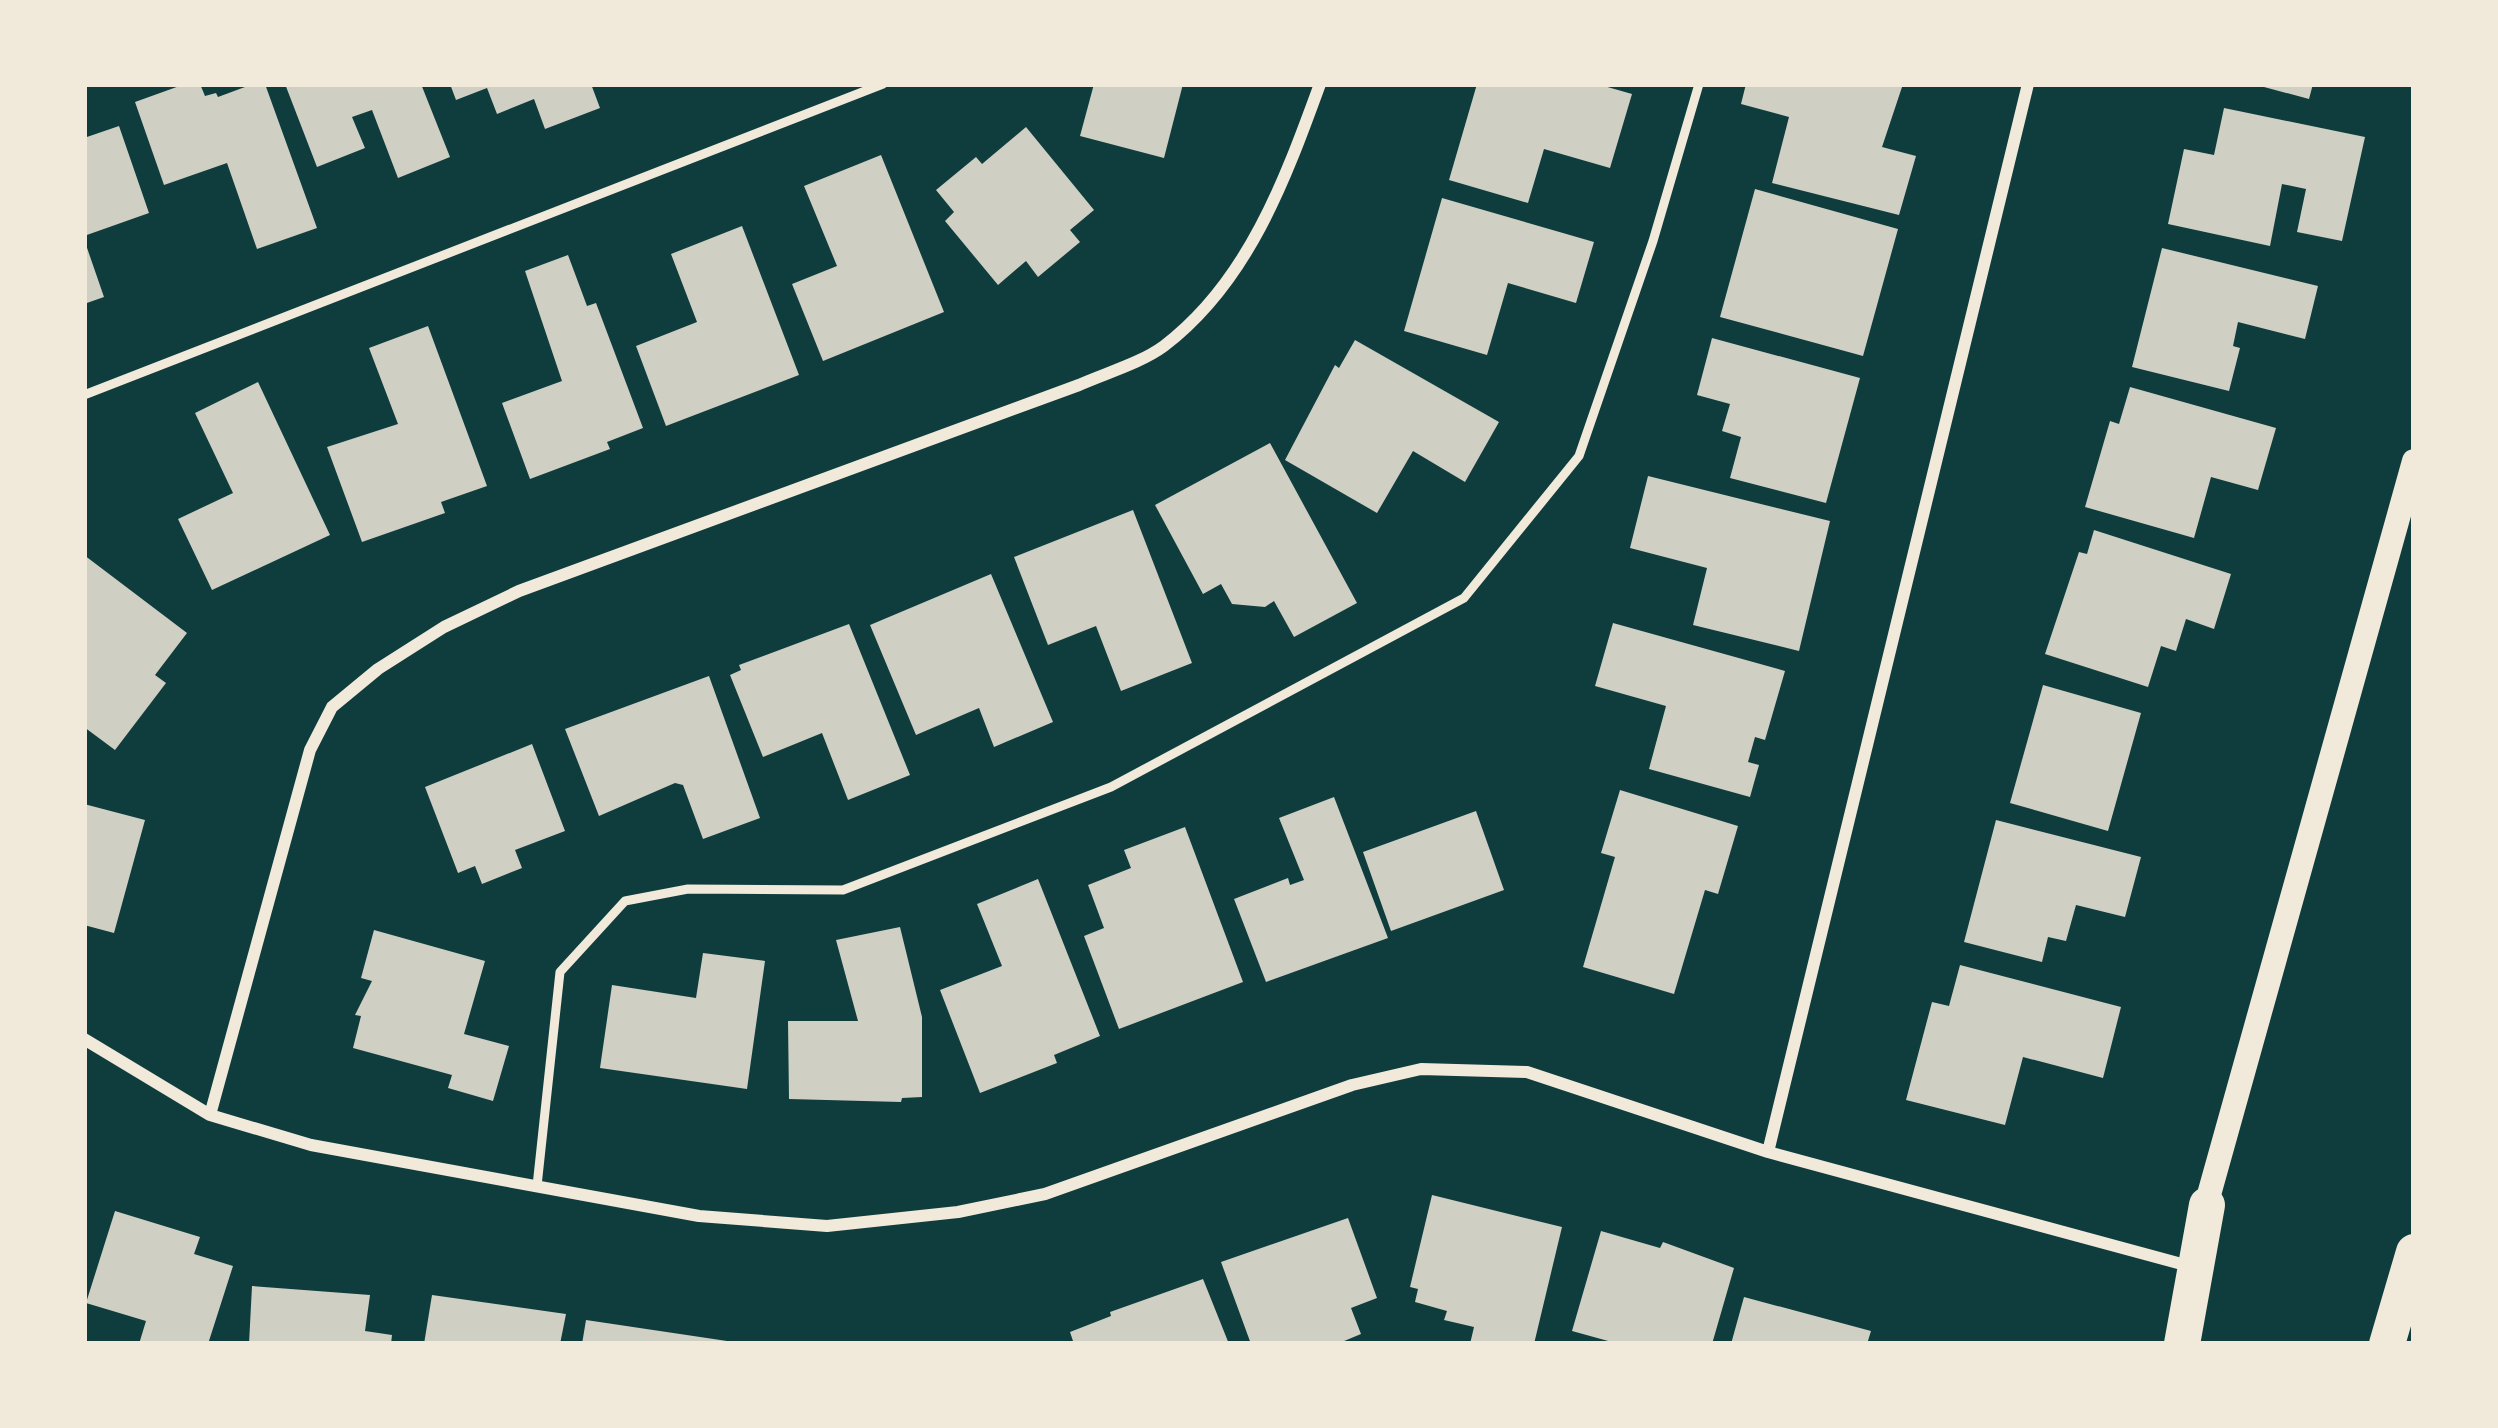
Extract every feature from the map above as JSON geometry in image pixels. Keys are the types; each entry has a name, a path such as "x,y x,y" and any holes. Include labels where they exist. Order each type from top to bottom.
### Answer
{"highway":[{"path":"2182,1344 2206,1205"},
{"path":"2386,1344 2414,1252"}],"main road":[{"path":"2166,1344 2414,461"}],"street":[{"path":"210,1115 310,749 332,707 378,669 444,626 519,591 1057,394 1160,349 1216,299 1252,242 1292,159 1320,84"},
{"path":"1768,1152 2028,84"},
{"path":"84,1039 210,1115 311,1144 698,1216 827,1226 958,1212 1045,1194 1352,1085 1421,1069 1528,1072 1768,1152 2189,1266"}],"lane":[{"path":"84,394 883,84"},
{"path":"537,1186 560,972 626,901 688,889 843,890 1112,788 1464,598 1579,456 1653,242 1699,84"}],"building":[{"path":"185,84 200,84 205,96 216,93 218,97 265,84 317,228 257,249 227,163 164,185 135,102"},
{"path":"285,84 421,84 450,157 398,178 372,110 352,117 365,148 317,167"},
{"path":"450,84 591,84 600,108 545,129 534,99 497,114 487,88 456,100"},
{"path":"1094,84 1183,84 1164,158 1080,136"},
{"path":"1477,84 1597,84 1632,94 1610,168 1544,149 1528,203 1449,180"},
{"path":"1746,84 1903,84 1882,147 1916,156 1899,215 1772,183 1789,117 1741,104"},
{"path":"2253,84 2313,84 2309,99"},
{"path":"2224,108 2365,137 2342,241 2297,232 2306,189 2282,184 2270,246 2168,224 2184,149 2214,155"},
{"path":"119,126 149,213 84,236 84,138"},
{"path":"1026,127 1094,210 1070,230 1080,242 1038,277 1026,261 998,285 945,221 954,212 936,190 976,157 982,164"},
{"path":"881,155 944,312 823,361 792,284 837,266 804,186"},
{"path":"1755,189 1898,229 1863,356 1720,317"},
{"path":"1442,198 1594,242 1576,303 1508,283 1487,355 1404,331"},
{"path":"742,226 799,375 666,426 636,346 697,322 671,254"},
{"path":"84,243 104,297 84,304"},
{"path":"2162,248 2318,286 2305,339 2238,322 2233,346 2240,348 2229,391 2132,367"},
{"path":"568,255 587,306 596,303 643,428 607,442 610,449 530,479 502,403 562,381 525,271"},
{"path":"428,326 487,486 441,502 445,513 362,542 327,447 398,424 369,348"},
{"path":"1712,338 1860,378 1826,503 1730,478 1741,437 1722,431 1730,404 1697,395"},
{"path":"1355,340 1499,422 1465,482 1413,451 1377,513 1285,460 1335,365 1339,368"},
{"path":"258,382 330,535 212,590 178,519 233,493 195,413"},
{"path":"2130,387 2276,428 2258,490 2211,477 2194,538 2085,507 2110,421 2119,424"},
{"path":"1270,443 1357,603 1294,637 1274,601 1265,607 1232,604 1221,584 1203,594 1155,505"},
{"path":"1648,476 1830,521 1799,651 1693,625 1707,568 1630,548"},
{"path":"1133,510 1192,663 1121,691 1096,626 1048,645 1014,557"},
{"path":"2094,530 2231,574 2214,629 2186,619 2176,651 2161,646 2148,687 2045,654 2079,552 2087,554"},
{"path":"84,555 187,633 155,675 166,683 115,750 84,727"},
{"path":"991,574 1053,722 994,747 979,708 916,735 870,625"},
{"path":"1613,623 1785,671 1765,740 1755,737 1748,762 1759,765 1750,797 1649,769 1666,706 1595,686"},
{"path":"849,624 910,775 848,800 822,733 763,757 730,675 741,670 739,665"},
{"path":"709,676 760,818 703,839 683,785 675,783 599,816 565,729"},
{"path":"2043,685 2141,713 2108,831 2010,803"},
{"path":"532,744 565,831 515,850 522,868 482,884 475,866 458,873 425,787"},
{"path":"1620,790 1738,826 1718,894 1705,890 1674,994 1583,967 1615,857 1601,853"},
{"path":"1334,797 1388,938 1266,982 1234,899 1288,878 1290,885 1304,880 1279,818"},
{"path":"84,804 145,820 114,933 84,925"},
{"path":"1476,811 1504,890 1391,931 1363,852"},
{"path":"1996,820 2141,857 2125,917 2076,905 2066,941 2048,937 2042,962 1964,942"},
{"path":"1185,827 1243,982 1119,1029 1084,936 1104,928 1088,885 1131,868 1124,850"},
{"path":"1038,879 1100,1036 1054,1055 1057,1063 980,1093 940,990 1002,966 977,904"},
{"path":"900,927 922,1017 922,1097 902,1098 901,1102 789,1099 788,1021 858,1021 836,940"},
{"path":"374,930 485,961 464,1034 509,1046 493,1101 448,1088 452,1075 353,1048 361,1016 355,1015 372,981 361,978"},
{"path":"703,953 765,961 747,1089 600,1068 612,985 696,998"},
{"path":"1960,965 2121,1007 2103,1078 2023,1057 2005,1125 1906,1100 1932,1002 1949,1006"},
{"path":"1432,1195 1562,1227 1534,1344 1470,1344 1474,1327 1444,1320 1447,1311 1415,1302 1418,1289 1410,1287"},
{"path":"115,1211 200,1237 194,1254 233,1266 208,1344 139,1344 146,1321 86,1303"},
{"path":"1348,1218 1377,1298 1351,1308 1361,1334 1337,1344 1251,1344 1221,1262"},
{"path":"1601,1231 1660,1248 1663,1242 1734,1268 1712,1344 1619,1344 1572,1331"},
{"path":"1203,1279 1229,1344 1074,1344 1070,1332 1111,1316 1110,1312"},
{"path":"252,1286 370,1295 365,1331 392,1335 391,1344 249,1344"},
{"path":"432,1295 566,1314 560,1344 424,1344"},
{"path":"1744,1297 1871,1331 1867,1344 1731,1344"},
{"path":"586,1320 727,1341 727,1344 582,1344"}]}
